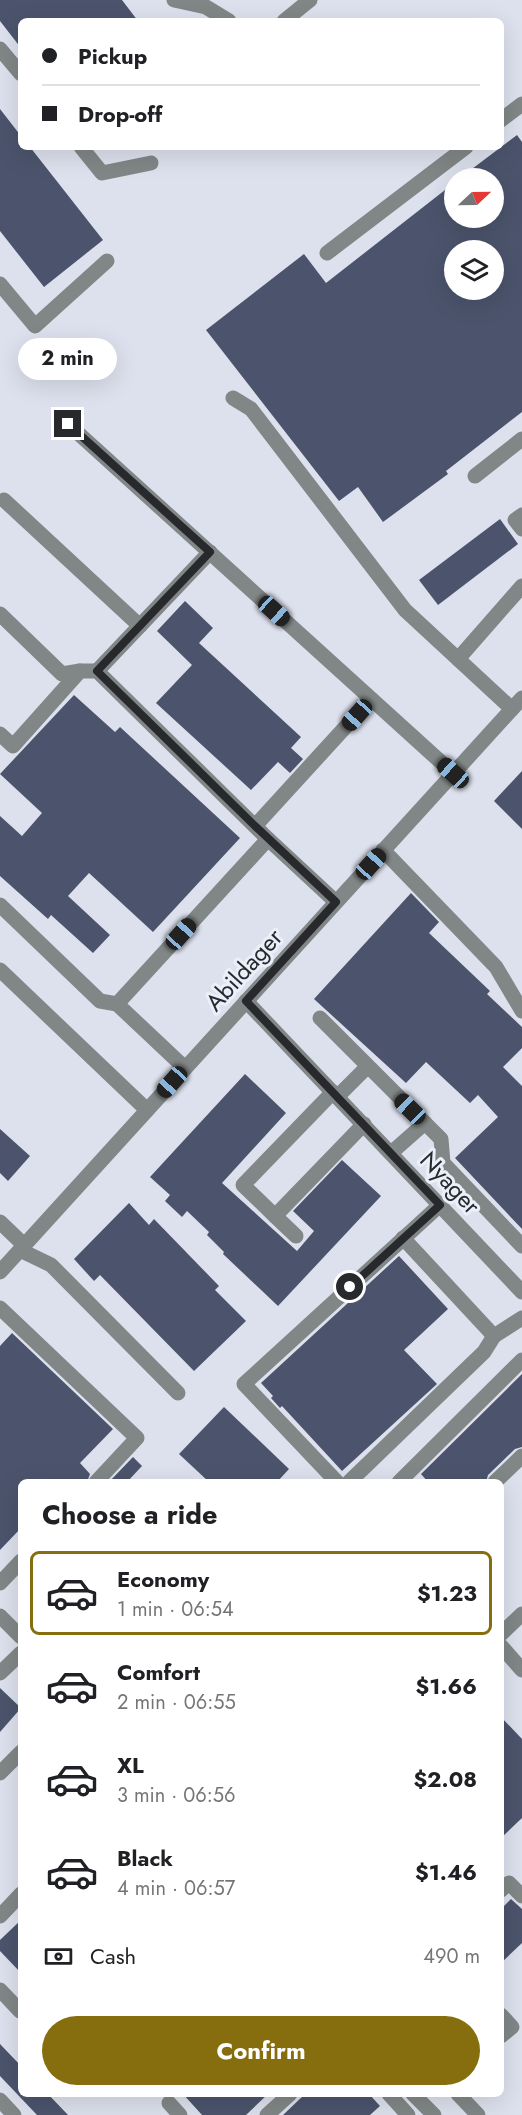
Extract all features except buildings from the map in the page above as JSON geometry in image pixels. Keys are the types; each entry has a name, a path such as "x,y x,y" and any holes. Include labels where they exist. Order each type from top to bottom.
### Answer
{"street":[{"path":"174,0 206,8 224,18"},
{"path":"288,18 310,0"},
{"path":"0,49 18,70"},
{"path":"504,118 522,104"},
{"path":"83,150 102,173 151,163"},
{"path":"327,253 462,150"},
{"path":"0,284 36,326 107,261"},
{"path":"233,399 251,409 405,610 458,659 517,703"},
{"path":"68,424 453,773"},
{"path":"475,476 522,439"},
{"path":"4,500 140,626"},
{"path":"522,515 516,520 522,529"},
{"path":"97,671 210,552"},
{"path":"458,659 522,586"},
{"path":"0,614 62,674 97,671 268,839 336,902"},
{"path":"0,734 13,746 80,671"},
{"path":"255,826 371,699"},
{"name":"Abildager","path":"0,1272 517,703"},
{"path":"117,1004 268,839"},
{"path":"383,850 496,967 522,1011"},
{"path":"0,905 100,1001 117,1004 185,1068"},
{"path":"0,970 147,1110"},
{"name":"Nyager","path":"246,1001 522,1292"},
{"path":"320,1018 441,1139 443,1163 522,1246"},
{"path":"296,1236 243,1185 335,1094 368,1067"},
{"path":"391,1153 424,1123"},
{"path":"275,1216 364,1124"},
{"path":"334,1479 244,1384 440,1205"},
{"path":"0,1222 22,1247 51,1265 178,1393"},
{"path":"403,1238 494,1336"},
{"path":"0,1308 137,1438 99,1479"},
{"path":"352,1479 484,1352 494,1336 522,1318"},
{"path":"402,1479 522,1360"},
{"path":"498,1479 522,1456"},
{"path":"0,1583 18,1564"},
{"path":"504,1631 522,1614"},
{"path":"0,1616 18,1634"},
{"path":"504,1649 522,1670"},
{"path":"0,1673 18,1656"},
{"path":"0,1773 18,1755"},
{"path":"504,1887 509,1882 522,1896"},
{"path":"0,1916 18,1897"},
{"path":"0,1990 18,2009"},
{"path":"504,2018 512,2027 504,2034"},
{"path":"267,2115 287,2097"},
{"path":"392,2097 408,2115"},
{"path":"416,2097 434,2115"},
{"path":"461,2097 478,2115"},
{"path":"0,2100 14,2115"},
{"path":"169,2103 180,2115"}],"route":[{"path":"68,424 210,552 97,671 336,902 246,1001 440,1205 350,1287"}]}
